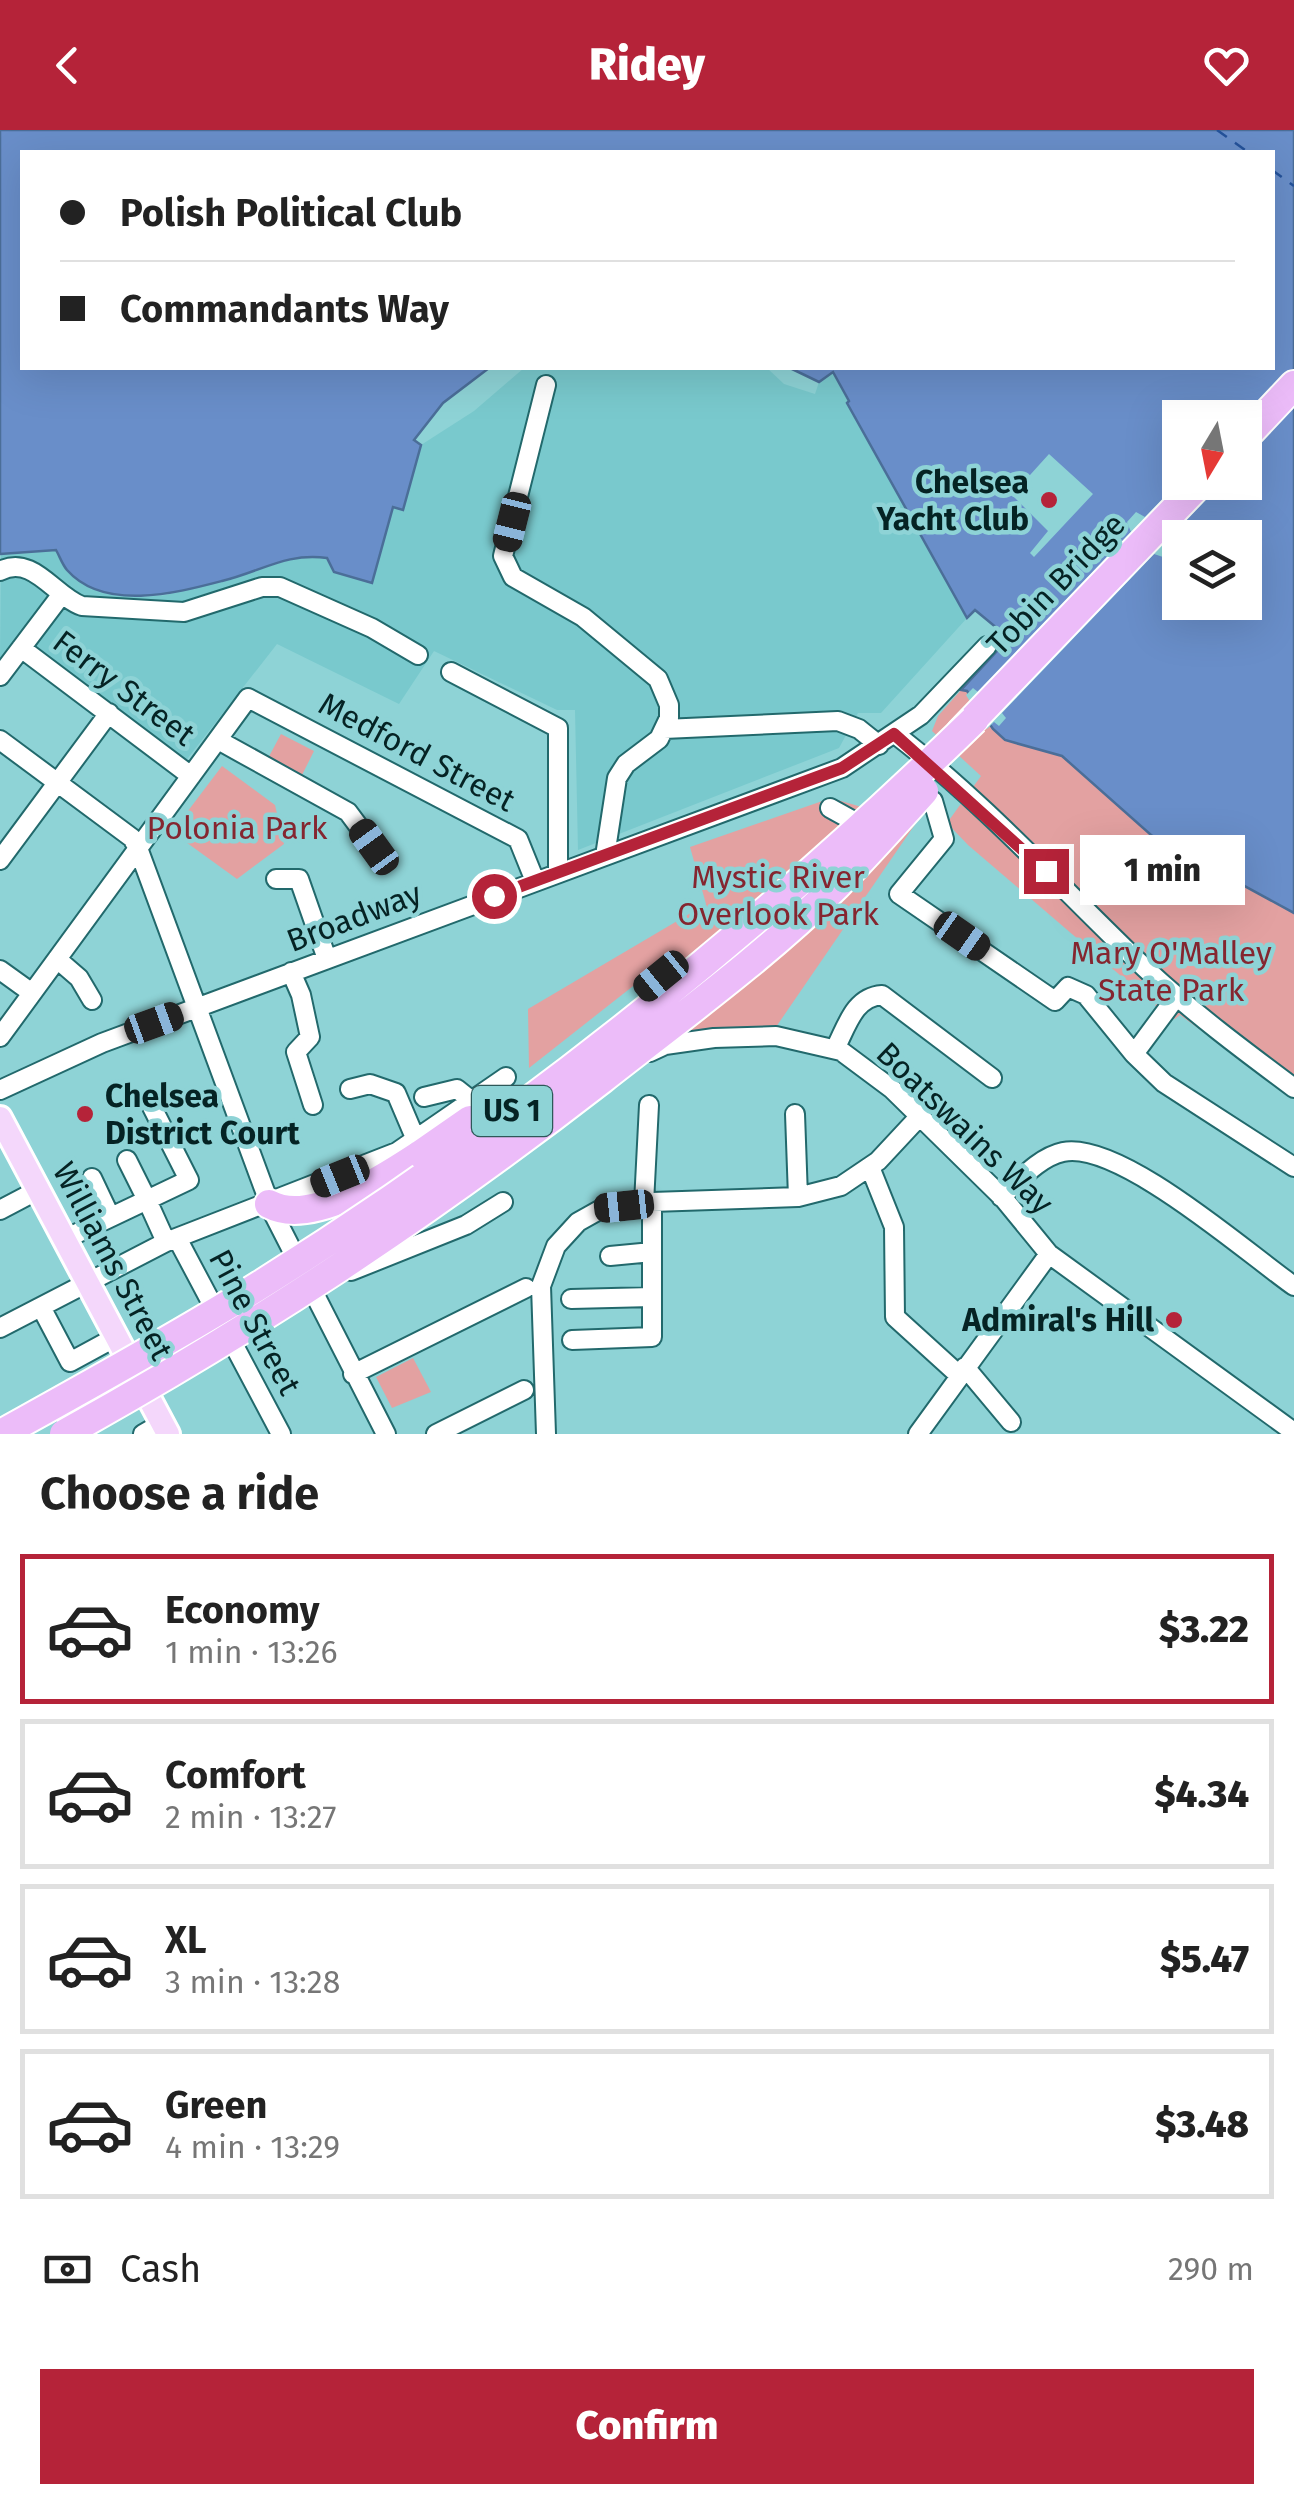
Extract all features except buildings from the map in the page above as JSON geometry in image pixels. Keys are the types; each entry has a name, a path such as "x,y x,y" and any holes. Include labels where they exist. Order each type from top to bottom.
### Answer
{"highway":[{"path":"1262,418 1294,385"},
{"name":"Tobin Bridge","path":"968,726 1184,500"},
{"path":"269,1204 294,1211 366,1188 414,1147 514,1089 638,995 879,788 968,726"},
{"path":"64,1434 239,1334 386,1240 639,1050 836,886 928,786 968,726"},
{"name":"US 1","path":"1,1434 244,1296 446,1161 693,971 834,851 968,726"}],"main road":[{"name":"Williams Street","path":"0,1118 116,1337 158,1430"}],"street":[{"path":"546,385 503,556 507,568 513,577 583,617 658,680 668,705 669,718 659,739 626,764 617,778 604,856"},
{"path":"0,571 12,566 26,567 82,606 184,612 262,587 280,587 372,628 418,654"},
{"path":"0,676 62,594"},
{"name":"Broadway","path":"0,1090 102,1043 842,768 921,715 987,646"},
{"name":"Ferry Street","path":"21,648 191,776"},
{"path":"451,672 558,728 558,873"},
{"name":"Medford Street","path":"218,740 248,698 518,839 535,881"},
{"path":"0,860 108,713"},
{"path":"664,729 838,721 887,740 950,783 1177,996 1294,1088"},
{"path":"0,740 132,838 138,848 269,1204 386,1434"},
{"path":"0,1038 218,740 348,812 374,847"},
{"path":"830,808 864,829 908,826 950,783"},
{"path":"933,800 944,839 900,894 1056,1000 1068,987 1086,995 1134,1054 1164,1083 1294,1167"},
{"path":"276,879 299,878 327,959"},
{"path":"58,959 79,978 92,1000"},
{"path":"0,970 32,993"},
{"path":"292,972 310,1037 296,1052 313,1104"},
{"path":"835,1049 858,1004 869,996 882,995 992,1078"},
{"path":"1134,1054 1177,996"},
{"name":"Boatswains Way","path":"301,1272 585,1085 665,1045 714,1038 776,1036 835,1049 892,1089 1001,1197 1049,1254 1294,1432"},
{"path":"350,1090 370,1084 396,1093 414,1147 506,1077"},
{"path":"424,1097 452,1088 465,1092 472,1101"},
{"path":"572,1340 652,1337 649,1105"},
{"path":"64,1240 189,1180 152,1106"},
{"path":"795,1114 798,1197"},
{"path":"546,1434 541,1286 556,1246 578,1222 603,1208 798,1197 841,1186 870,1166 919,1117"},
{"path":"1001,1197 1040,1163 1054,1155 1080,1150 1150,1181 1294,1286"},
{"name":"Pine Street","path":"127,1160 281,1434"},
{"path":"870,1166 894,1227 895,1317 963,1372 1011,1422"},
{"path":"92,1178 110,1216"},
{"path":"0,1210 38,1190"},
{"path":"310,1290 466,1225 503,1202"},
{"path":"0,1328 171,1240 269,1204"},
{"path":"610,1256 652,1252"},
{"path":"918,1434 1049,1254"},
{"path":"354,1374 526,1288"},
{"path":"571,1298 652,1297"},
{"path":"41,1307 70,1362 116,1337"},
{"path":"436,1434 524,1390"}],"shaded area":[{"path":"0,130 1294,130 1294,913 1151,835 1062,756 1005,740 993,729 967,691 961,690 1009,638 975,610 967,618 833,372 819,382 794,370 1275,370 1275,150 20,150 20,370 486,370 443,403 414,440 421,445 403,510 393,507 372,583 334,572 327,558 313,557 286,560 184,590 141,596 100,591 67,570 56,550 0,554"},
{"path":"522,370 769,370 784,384 815,394 819,382 833,371 967,618 881,713 858,713 839,748 578,850 575,710 557,710 434,651 399,704 277,644 184,763 18,639 0,661 1,552 56,550 68,571 95,590 144,597 224,581 305,555 327,558 333,571 366,457 403,509 421,445 474,411"}],"green space":[{"name":"Mary O'Malley State Park","path":"961,690 967,691 1005,740 1062,756 1151,835 1294,913 1294,1098 1180,1015 1175,1019 1156,1006 947,823 981,776 932,731 938,716"},
{"path":"281,734 314,751 300,779 266,762"},
{"name":"Polonia Park","path":"222,766 275,805 284,844 237,879 172,832"},
{"name":"Mystic River Overlook Park","path":"831,798 916,823 776,1027 685,1033 670,957 529,1068 528,1009 706,904 690,847"},
{"path":"413,1358 431,1392 392,1408 376,1377"}],"pier":[{"path":"1049,454 1093,494 1034,557 1030,553 1048,531 1012,495"},
{"path":"1162,500 1206,500 1186,520 1162,520 1162,557 1154,554 1002,713 1006,718 999,726 994,722 987,729 966,695 973,688 978,692 1131,532 1127,522 1136,512 1145,517"}],"ferry route":[{"path":"1217,130 1245,150"},
{"path":"1275,172 1294,186"}],"place":[{"name":"Chelsea Yacht Club","path":"1049,500"},
{"name":"Chelsea District Court","path":"85,1114"},
{"name":"Admiral's Hill","path":"1174,1320"}],"route":[{"path":"494,896 842,768 894,734 1046,871"}]}
